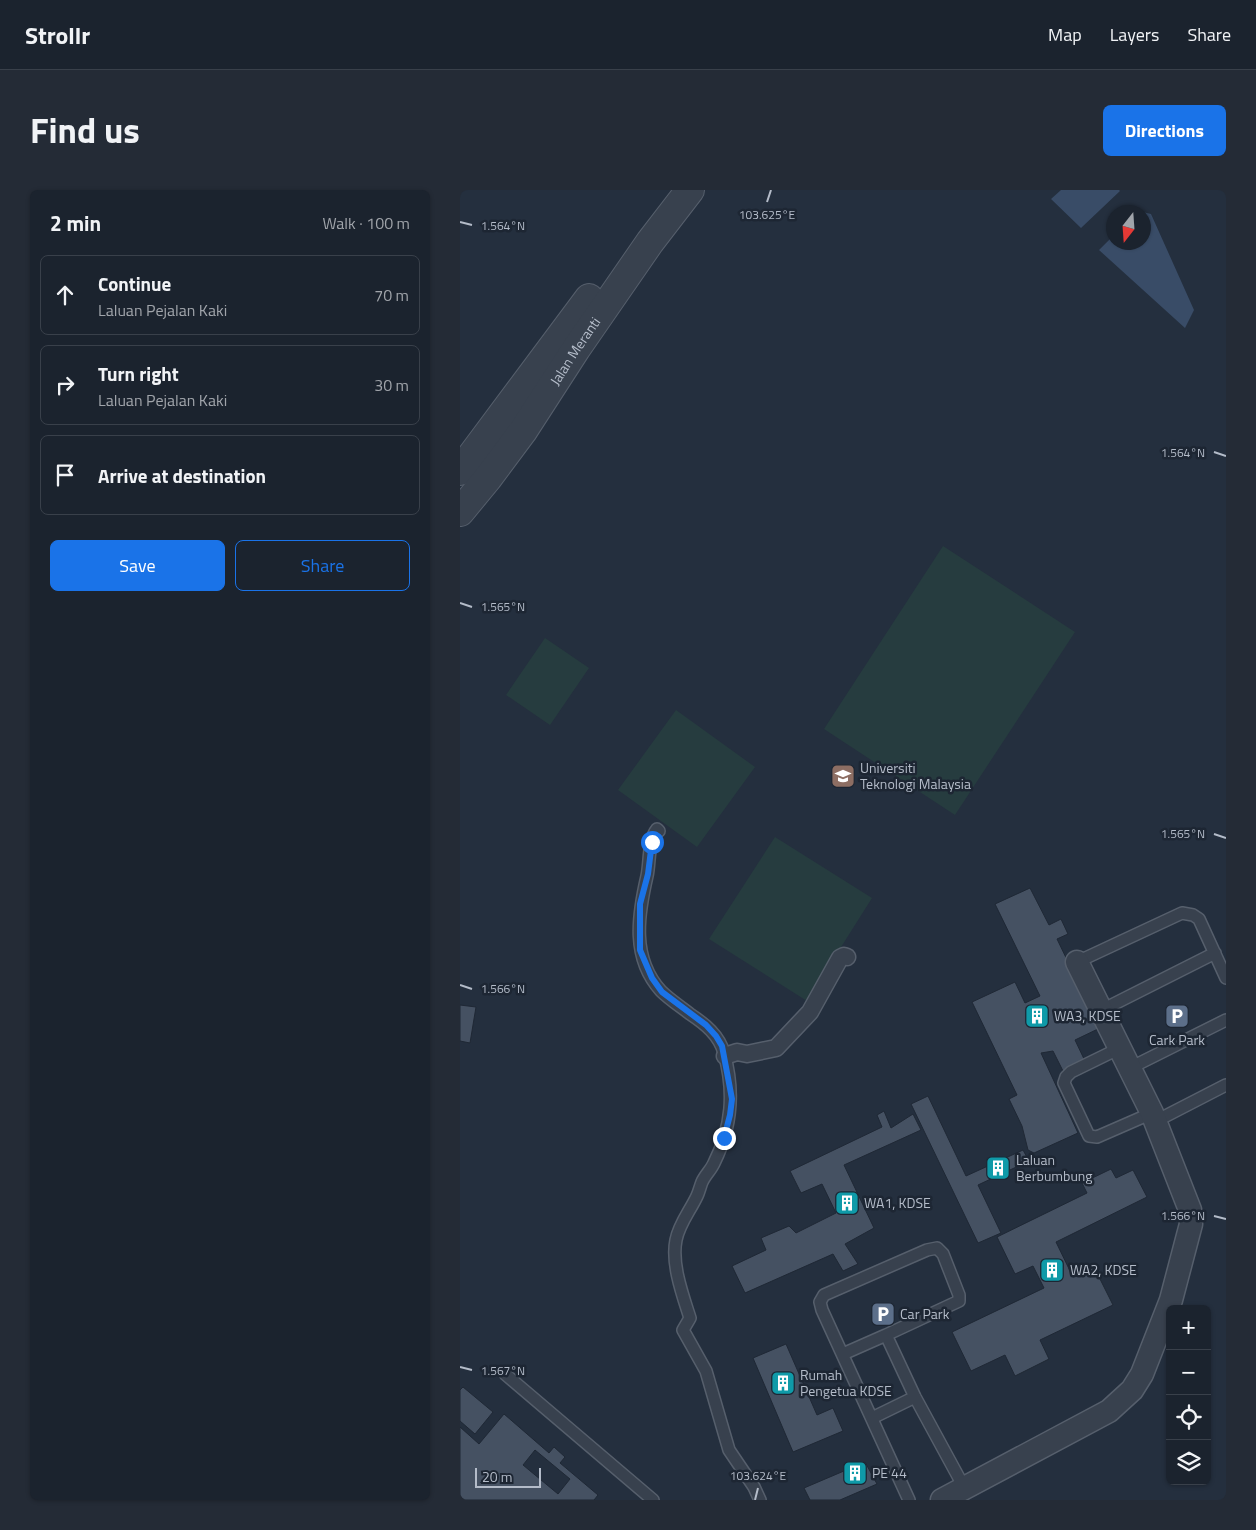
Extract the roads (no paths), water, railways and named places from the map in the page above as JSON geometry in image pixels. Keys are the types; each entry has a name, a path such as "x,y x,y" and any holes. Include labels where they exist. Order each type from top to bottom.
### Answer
{"street":[{"name":"Jalan Meranti","path":"460,471 595,291 667,190"},
{"name":"Jalan Meranti","path":"460,512 523,431 576,349 650,242 690,190"},
{"path":"725,1056 737,1052 747,1054 776,1048 810,1012 840,958 848,957"},
{"path":"942,1500 1109,1411 1132,1390 1142,1374 1171,1300 1191,1224 1190,1210 1154,1117 1077,962"}],"lane":[{"path":"659,830 655,831 648,874 640,904 640,950 648,971 657,986 669,998 709,1028 720,1042 725,1056 732,1096 730,1118 715,1160 678,1231 675,1253 677,1269 690,1318 683,1330 706,1371 729,1450 754,1487 760,1500"},
{"path":"1077,962 1182,913 1193,915 1199,920 1226,978"},
{"path":"1102,1010 1214,953"},
{"path":"1226,1020 1125,1058 1071,1072 1066,1077 1064,1083 1089,1136 1097,1137 1154,1117 1226,1085"},
{"path":"843,1354 959,1301 959,1295 943,1254 937,1248 927,1250 824,1295 820,1302 822,1310 909,1500"},
{"path":"886,1335 915,1397 965,1489"},
{"path":"505,1374 653,1500"},
{"path":"872,1418 915,1397"}],"water":[{"path":"1061,190 1120,191 1081,228 1051,199"},
{"path":"1151,214 1194,310 1185,328 1099,250 1106,243 1106,250 1151,250"}],"place":[{"name":"Universiti Teknologi Malaysia","path":"843,776"},
{"name":"WA3, KDSE","path":"1037,1016"},
{"name":"Cark Park","path":"1177,1016"},
{"name":"Laluan Berbumbung","path":"998,1168"},
{"name":"WA1, KDSE","path":"847,1203"},
{"name":"WA2, KDSE","path":"1052,1270"},
{"name":"Car Park","path":"883,1314"},
{"name":"Rumah Pengetua KDSE","path":"783,1383"},
{"name":"PE 44","path":"855,1473"}]}
